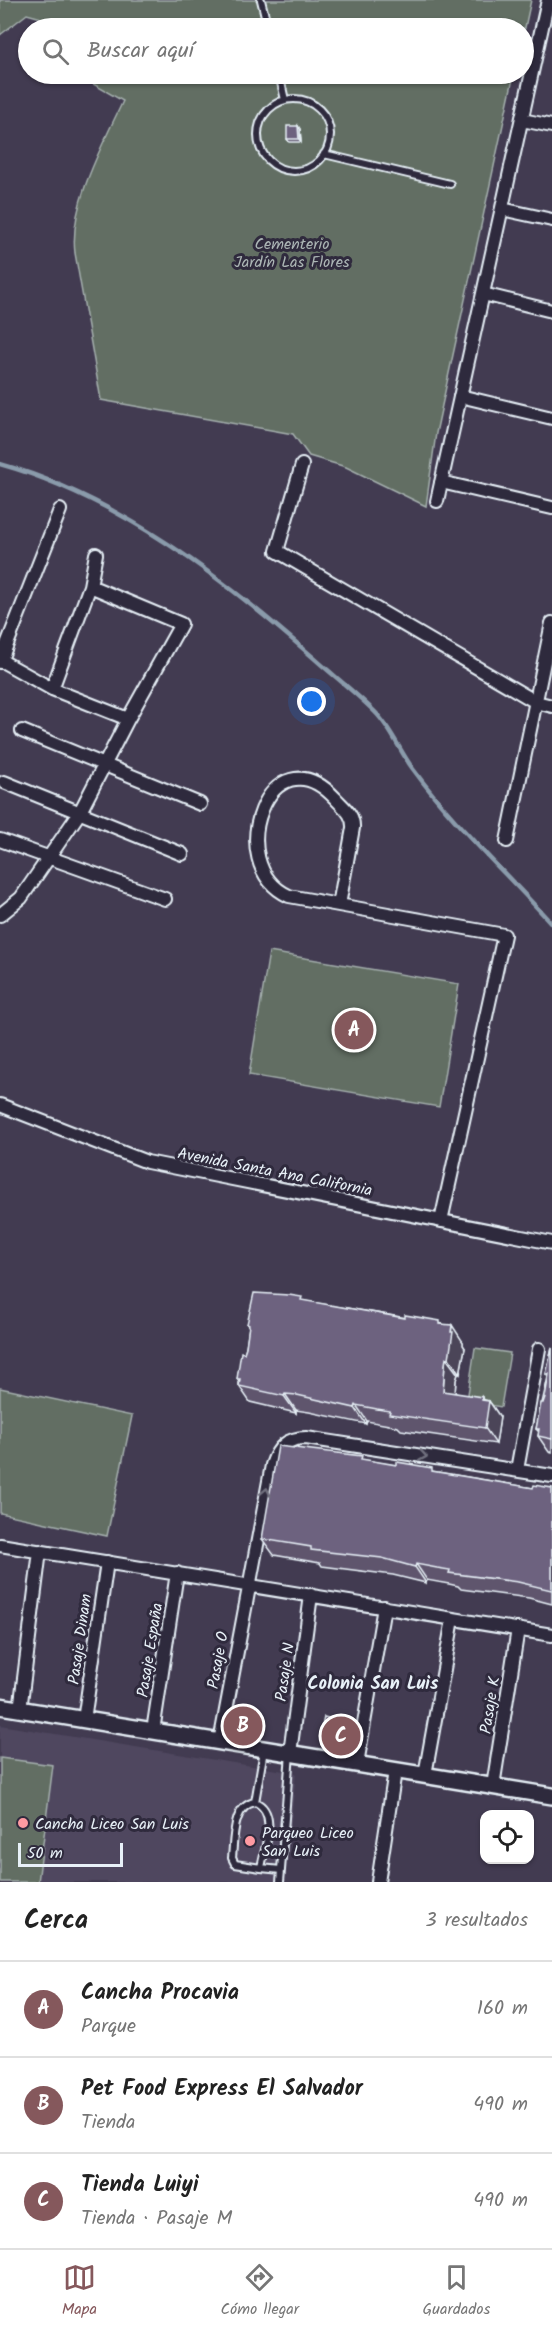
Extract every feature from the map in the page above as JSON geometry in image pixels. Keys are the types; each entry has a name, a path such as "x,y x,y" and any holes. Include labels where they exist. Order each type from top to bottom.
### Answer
{"street":[{"path":"534,68 549,4"},
{"path":"437,501 530,84"},
{"path":"522,120 552,126"},
{"path":"502,209 552,220"},
{"path":"483,294 552,311"},
{"path":"460,396 552,418"},
{"path":"302,465 277,551 536,702 552,706"},
{"path":"441,482 552,508"},
{"path":"60,510 0,661 52,688 128,718"},
{"path":"52,688 90,585 96,554"},
{"path":"0,915 21,898 80,812 128,718 181,624 90,585"},
{"path":"507,841 552,622"},
{"path":"21,731 200,804"},
{"path":"339,905 353,828 351,815 315,780 298,778 280,785 266,801 258,820 257,850 263,869 271,883 282,893 339,905 504,935 441,1221"},
{"path":"4,782 182,854"},
{"path":"0,840 165,899"},
{"name":"Avenida Santa Ana California","path":"0,1105 147,1162 552,1243"},
{"path":"517,1470 539,1348"},
{"name":"Pasaje O","path":"220,1742 247,1585 272,1465 275,1454 287,1441 306,1438 552,1476"},
{"path":"0,1545 552,1635"},
{"path":"20,1710 40,1551"},
{"name":"Pasaje Dinam","path":"84,1720 107,1562"},
{"name":"Pasaje España","path":"153,1731 177,1573"},
{"name":"Pasaje N","path":"290,1753 311,1595"},
{"path":"357,1764 384,1607"},
{"path":"425,1775 453,1618"},
{"name":"Pasaje K","path":"493,1786 518,1629"},
{"path":"0,1706 552,1796"},
{"path":"378,1882 395,1771"}],"lane":[{"path":"261,0 266,18"},
{"path":"281,84 285,100"},
{"path":"285,100 306,101 324,116 330,133 324,154 312,167 297,171 280,169 266,159 258,143 259,125 267,110 285,100"},
{"path":"324,154 450,184"},
{"path":"255,1802 264,1749"},
{"path":"280,1882 290,1753"},
{"path":"261,1868 268,1817 264,1808 255,1802 247,1804 239,1814 232,1858 235,1864 261,1868 281,1870"}],"shaded area":[{"path":"0,1725 296,1773 285,1882 0,1882"}],"green space":[{"path":"0,0 531,0 527,18 41,18 27,14 18,18 18,21 0,35"},
{"name":"Cementerio Jardín Las Flores","path":"93,84 512,84 436,433 426,506 346,467 309,456 293,434 101,400 75,253 75,234 77,215 89,175 123,101"},
{"path":"269,952 459,984 439,1107 249,1075"},
{"path":"475,1348 510,1353 501,1407 467,1401"},
{"path":"0,1388 132,1416 107,1536 0,1513"},
{"name":"Cancha Liceo San Luis","path":"0,1758 53,1765 38,1882 0,1882"}],"building":[{"path":"287,126 298,126 299,139 287,139"},
{"path":"254,1293 302,1297 301,1300 405,1318 405,1315 452,1325 451,1332 453,1332 449,1358 446,1358 443,1391 482,1397 482,1400 489,1401 485,1428 389,1414 390,1411 356,1405 355,1408 297,1395 285,1394 284,1396 239,1386 240,1379 237,1379 241,1352 244,1353 246,1347 249,1325 247,1324"},
{"path":"552,1348 552,1439 538,1436 539,1429 536,1429 541,1403 545,1397 549,1374 546,1374"},
{"path":"278,1446 362,1456 361,1459 397,1465 397,1462 432,1468 432,1471 533,1488 534,1485 552,1488 551,1590 518,1582 449,1573 450,1570 416,1564 415,1567 382,1558 311,1550 311,1547 262,1539"},
{"path":"324,1717 350,1723 347,1742 320,1736"}],"waterway":[{"path":"0,464 86,497 127,519 206,570 279,628 375,712 386,725 413,769 445,809 552,924"}],"place":[{"name":"Cancha Procavia","path":"354,1030"},
{"name":"Pet Food Express El Salvador","path":"243,1726"},
{"name":"Tienda Luiyi","path":"341,1736"},
{"name":"Cancha Liceo San Luis","path":"23,1823"},
{"name":"Parqueo Liceo San Luis","path":"250,1841"}],"district":[{"name":"Colonia San Luis","path":"373,1683"}]}
